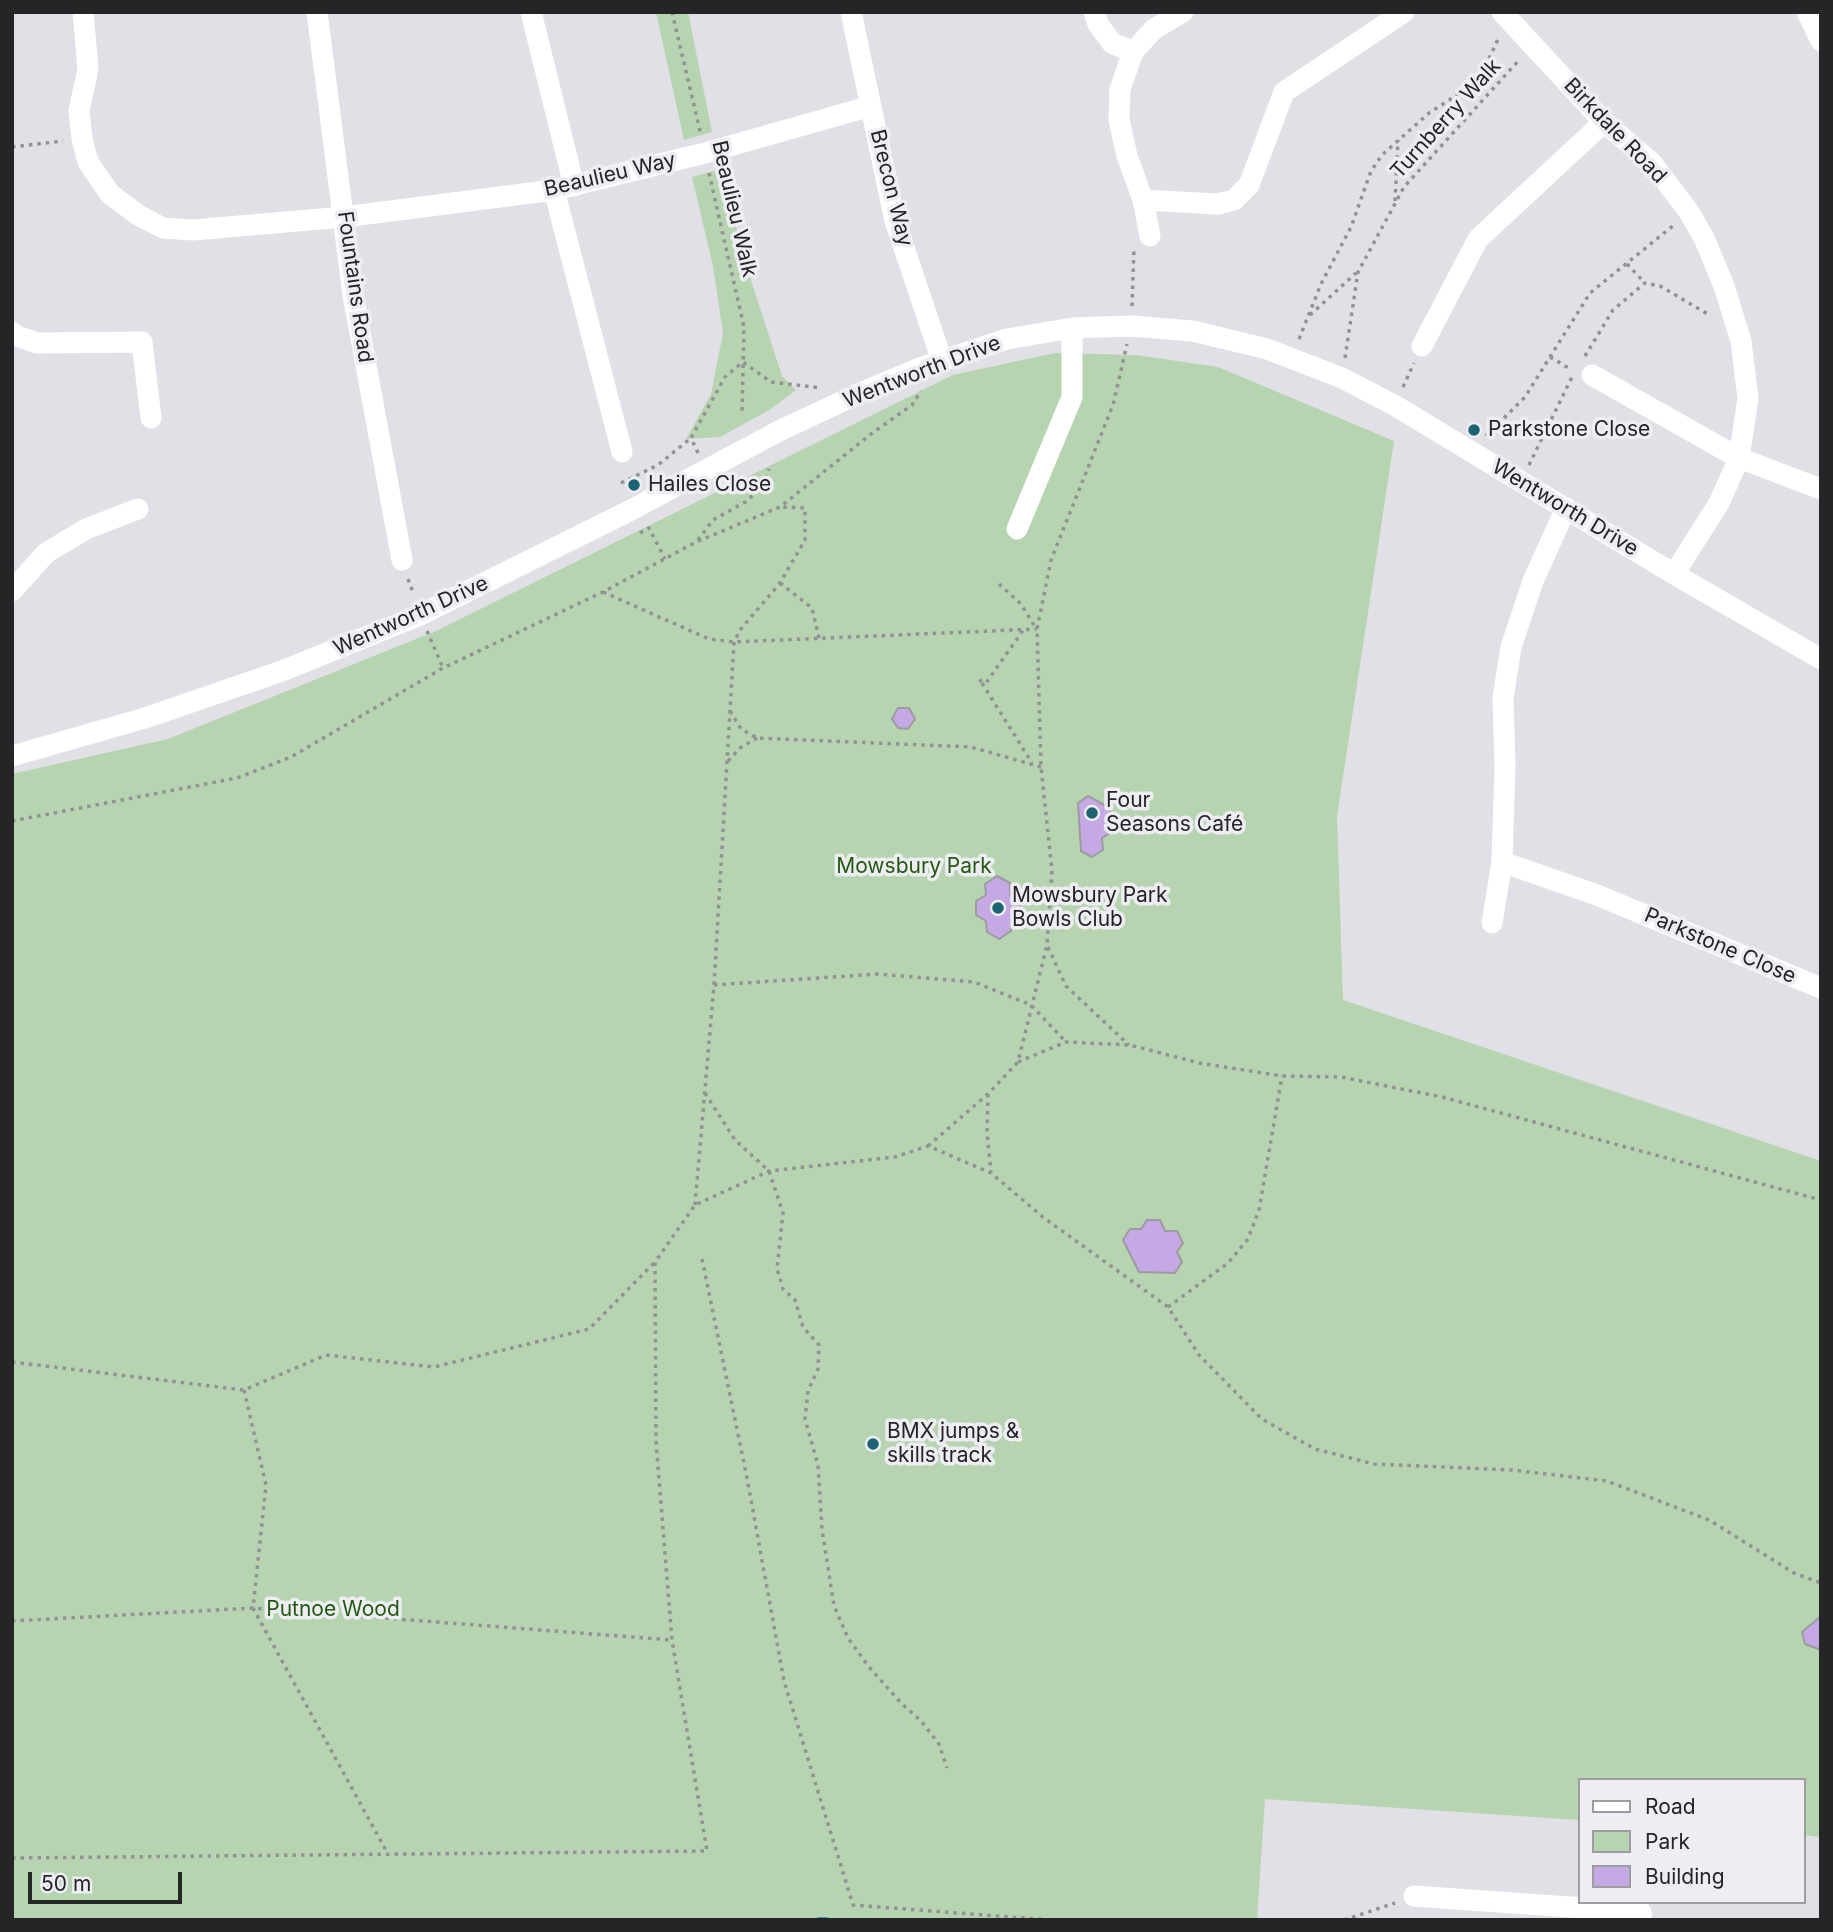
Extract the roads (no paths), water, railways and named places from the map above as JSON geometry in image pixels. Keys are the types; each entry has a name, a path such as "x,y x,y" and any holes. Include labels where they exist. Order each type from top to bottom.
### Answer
{"street":[{"name":"Beaulieu Way","path":"83,12 88,69 79,111 88,162 110,194 138,215 163,228 193,230 344,217 500,199 564,188 705,153 871,106"},
{"name":"Fountains Road","path":"317,12 353,295 402,560"},
{"path":"531,12 564,188 622,453"},
{"name":"Brecon Way","path":"851,12 895,221 942,361"},
{"path":"1094,12 1098,24 1112,43 1133,52"},
{"path":"1150,236 1143,200 1127,156 1119,120 1120,89 1133,52 1154,29 1183,12"},
{"path":"1143,200 1218,204 1234,200 1248,185 1284,93 1404,12"},
{"path":"1808,12 1821,41"},
{"name":"Birkdale Road","path":"1504,15 1604,122 1652,163 1689,212 1704,238 1719,274 1741,341 1748,398 1739,458 1719,503 1674,574"},
{"path":"1422,346 1478,239 1604,122"},
{"name":"Wentworth Drive","path":"12,756 145,718 282,671 421,615 634,509 779,431 859,394 920,368 1007,339 1072,328 1131,326 1193,331 1268,349 1342,378 1394,405 1821,659"},
{"path":"1017,528 1072,397 1072,328"},
{"path":"12,331 17,336 37,343 142,342 151,418"},
{"path":"1583,373 1739,458 1821,489"},
{"path":"1492,923 1502,862 1505,766 1503,698 1511,647 1533,581 1566,508"},
{"path":"12,591 46,553 86,529 138,509"},
{"name":"Parkstone Close","path":"1502,862 1597,895 1821,988"},
{"path":"1414,1896 1641,1912 1641,1920"}],"waterway":[{"path":"819,1920 826,1920"}],"place":[{"name":"Parkstone Close","path":"1474,430"},
{"name":"Hailes Close","path":"634,485"},
{"name":"Four Seasons Café","path":"1092,813"},
{"name":"Mowsbury Park Bowls Club","path":"998,908"},
{"name":"BMX jumps & skills track","path":"873,1444"}],"park label":[{"name":"Mowsbury Park","path":"914,867"},
{"name":"Putnoe Wood","path":"333,1610"}]}
